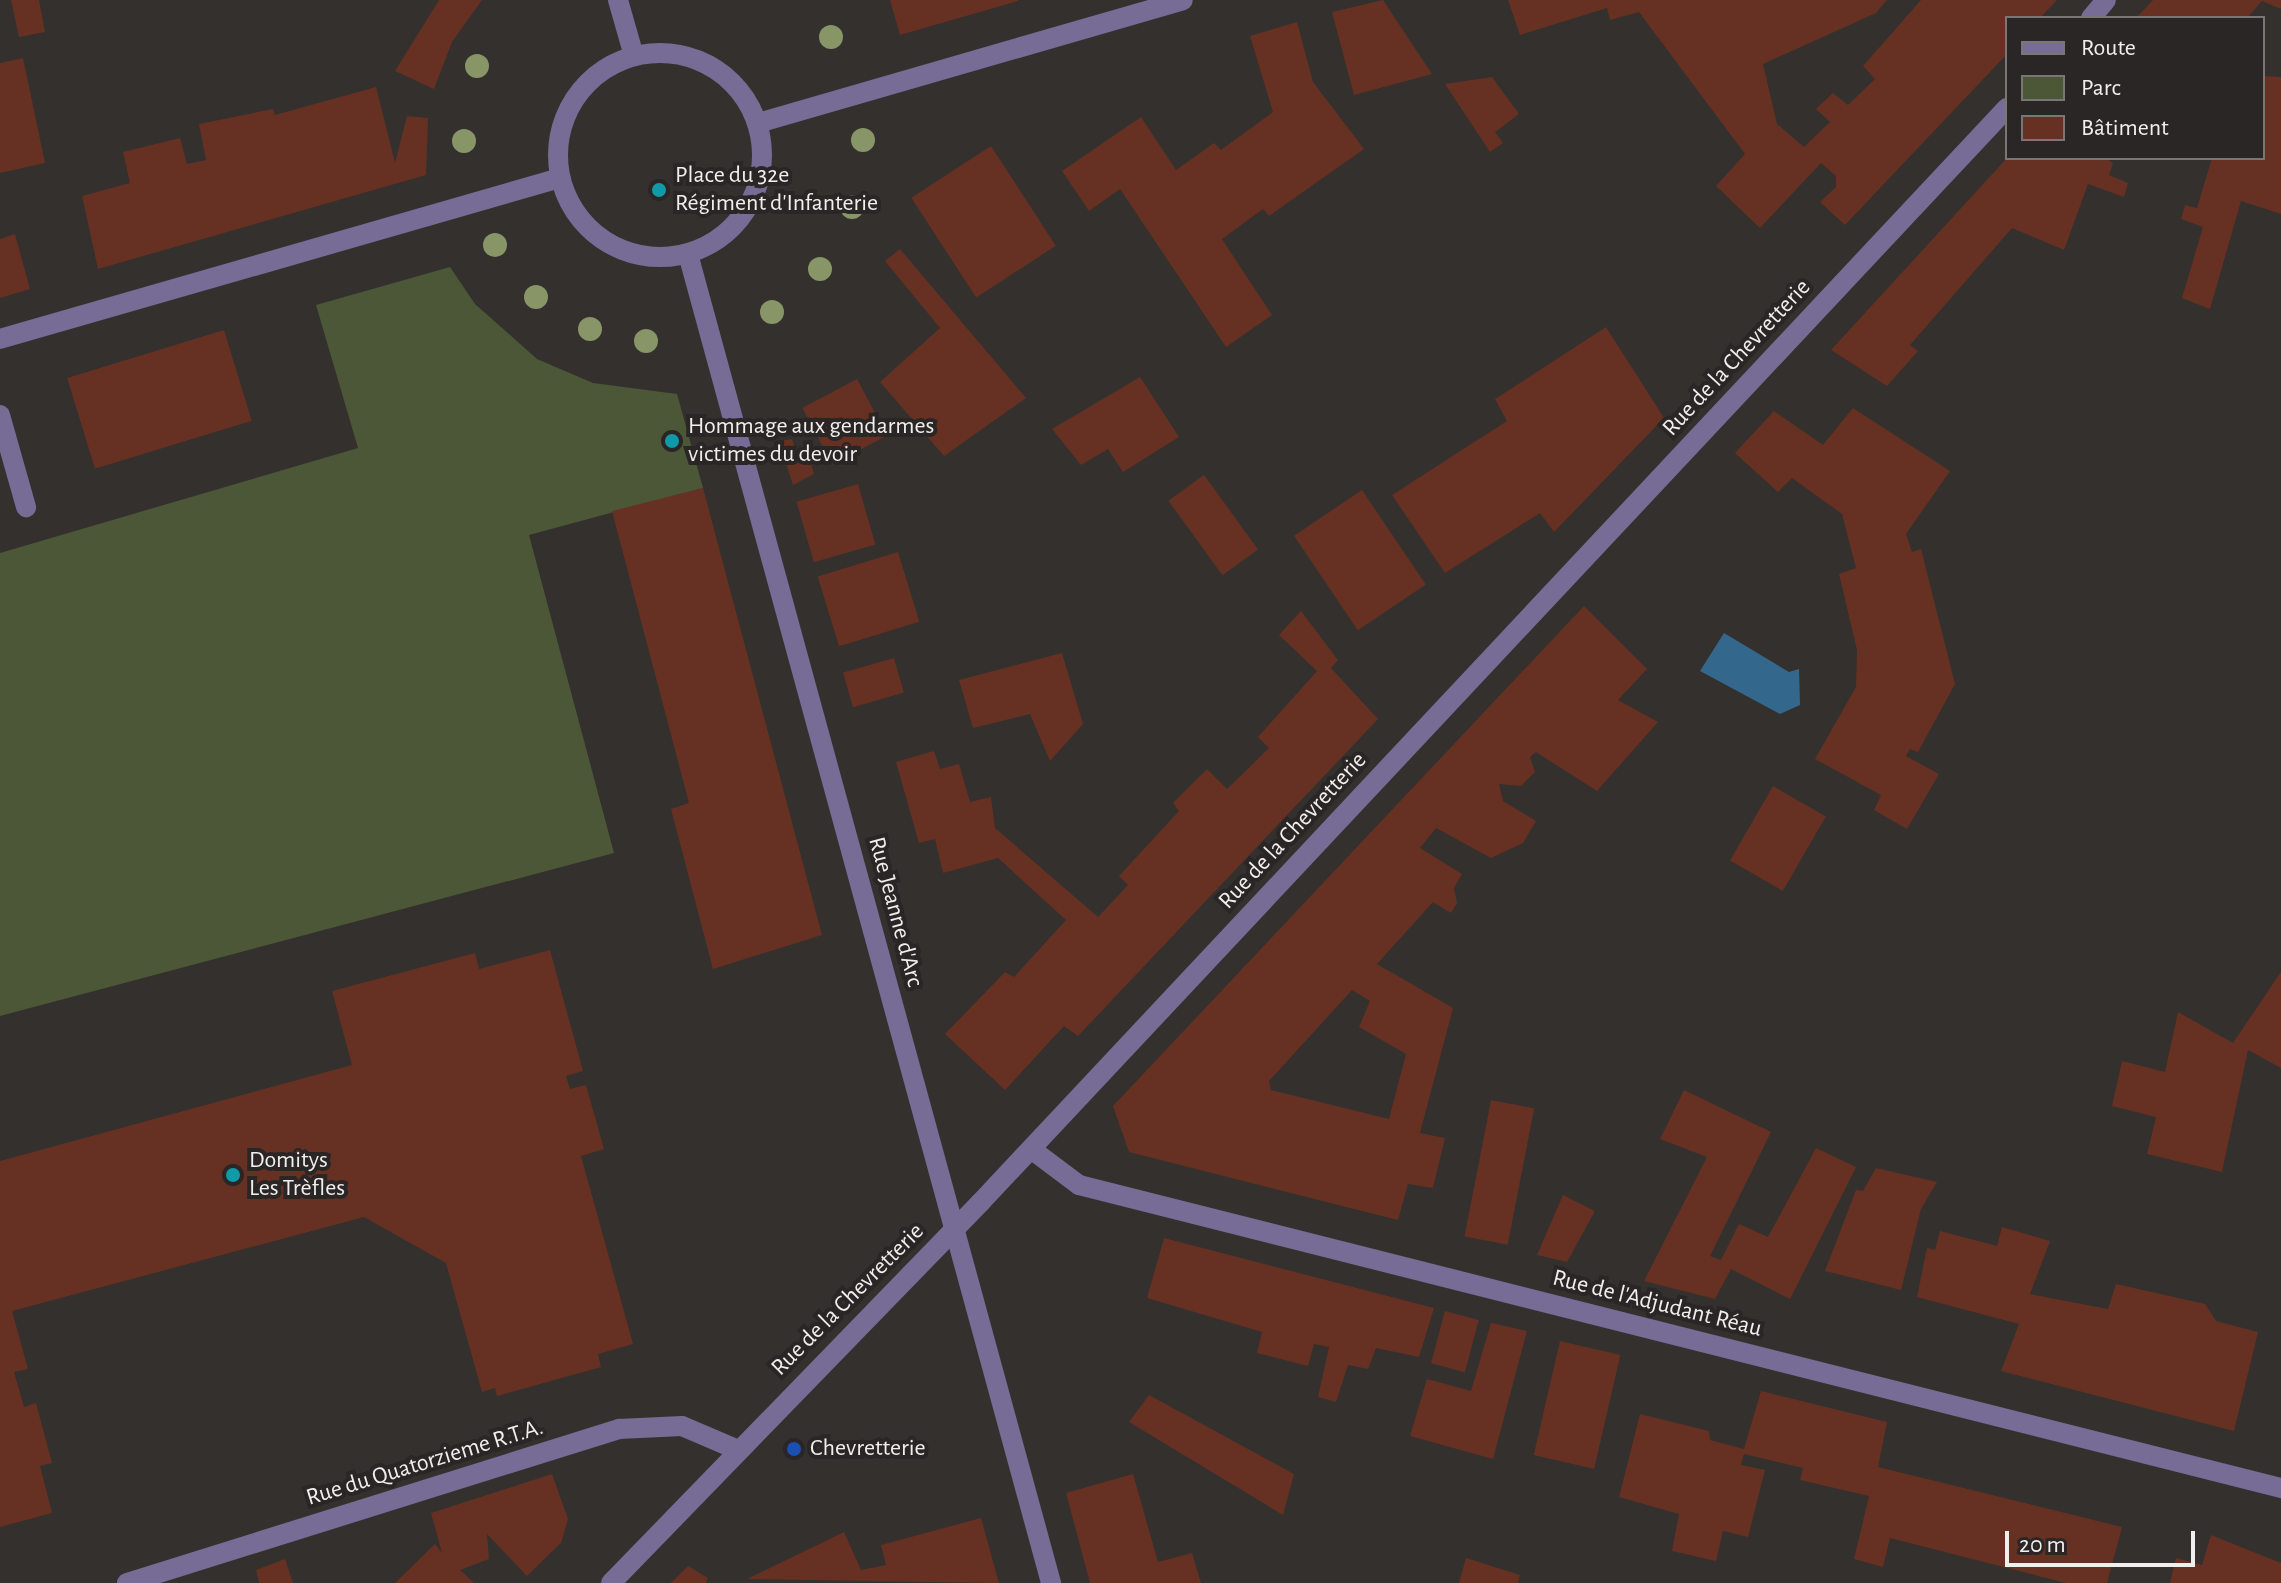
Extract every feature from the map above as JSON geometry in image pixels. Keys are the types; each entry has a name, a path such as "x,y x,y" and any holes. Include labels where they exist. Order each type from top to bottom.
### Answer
{"street":[{"path":"618,0 634,56"},
{"path":"758,123 1183,0"},
{"path":"2093,16 2106,0"},
{"path":"634,56 695,58 744,95 758,123 763,155 743,217 688,254 664,259 616,249 581,219 560,178 557,146 581,89 634,56"},
{"name":"Rue de la Chevretterie","path":"611,1583 1031,1149 2005,110"},
{"path":"0,339 560,178"},
{"name":"Rue Jeanne d'Arc","path":"688,254 1051,1583"},
{"path":"0,415 26,507"},
{"name":"Rue de l'Adjudant Réau","path":"1031,1149 1079,1185 2281,1488"},
{"name":"Rue du Quatorzieme R.T.A.","path":"127,1583 619,1429 682,1426 738,1450"}],"green space":[{"path":"450,267 475,304 537,359 593,383 677,394 703,488 529,535 614,853 0,1016 0,553 358,448 316,305"}],"water":[{"path":"1724,633 1789,672 1799,669 1800,705 1780,714 1700,671"}],"building":[{"path":"11,0 39,0 45,32 19,37"},
{"path":"439,0 482,0 452,42 434,89 395,71"},
{"path":"890,0 1018,0 1018,1 900,35"},
{"path":"1383,0 1432,74 1354,95 1332,12"},
{"path":"1508,0 1887,0 1876,13 1763,64 1777,124 1804,147 1830,122 1816,109 1833,93 1848,105 1875,79 1863,66 1921,0 2057,0 2042,16 2005,16 2005,56 1845,225 1820,202 1836,187 1836,176 1821,163 1760,228 1716,186 1745,154 1639,12 1610,20 1607,8 1520,35"},
{"path":"2153,0 2281,0 2281,9 2262,1 2249,16 2138,16"},
{"path":"1297,22 1313,82 1364,149 1269,216 1263,209 1222,239 1272,315 1226,347 1120,189 1089,211 1062,171 1141,117 1176,170 1214,143 1221,150 1273,112 1250,36"},
{"path":"23,58 45,163 0,173 0,63"},
{"path":"2265,76 2281,77 2281,214 2241,201 2210,309 2182,298 2203,227 2181,219 2185,205 2197,208 2211,160 2265,160"},
{"path":"1492,77 1519,114 1495,132 1503,143 1490,152 1445,84"},
{"path":"376,87 395,163 407,116 428,118 426,175 98,269 82,196 130,183 123,152 180,138 187,164 206,160 199,124 273,109 275,115"},
{"path":"991,146 1056,246 976,298 911,198"},
{"path":"2005,160 2108,160 2113,163 2109,175 2128,183 2124,197 2088,184 2064,250 2012,228 1910,345 1918,351 1887,386 1831,350"},
{"path":"15,234 30,289 0,298 0,239"},
{"path":"900,249 1026,398 944,456 880,382 940,328 885,261"},
{"path":"1606,327 1664,418 1554,532 1540,513 1445,573 1392,495 1507,421 1495,399"},
{"path":"224,330 252,421 95,469 67,378"},
{"path":"1140,377 1179,437 1123,472 1108,449 1081,465 1052,429"},
{"path":"857,379 887,436 832,465 802,408"},
{"path":"1853,408 1950,471 1906,534 1912,552 1921,549 1955,684 1918,752 1910,749 1906,756 1939,774 1907,829 1874,810 1881,795 1815,759 1856,687 1857,650 1839,574 1856,568 1842,514 1792,478 1778,492 1735,453 1774,411 1823,445"},
{"path":"792,439 796,452 807,449 814,474 793,485 779,441"},
{"path":"1204,475 1258,549 1222,575 1168,501"},
{"path":"858,484 875,545 814,562 796,502"},
{"path":"703,488 822,935 713,969 671,809 689,803 612,511"},
{"path":"1362,490 1426,585 1358,630 1294,536"},
{"path":"898,552 919,622 839,646 818,577"},
{"path":"1584,606 1647,669 1618,700 1658,722 1597,791 1536,752 1530,757 1535,772 1521,786 1499,784 1503,801 1536,821 1523,843 1491,858 1436,828 1420,848 1462,874 1454,888 1457,903 1451,913 1433,902 1377,964 1453,1008 1420,1133 1445,1138 1433,1188 1408,1184 1398,1220 1129,1152 1113,1106","holes":["1352,990 1370,1001 1359,1027 1406,1054 1389,1119 1271,1090 1269,1081"]},
{"path":"1301,611 1338,660 1331,668 1378,719 1078,1036 1064,1026 1005,1090 945,1034 1005,972 1014,977 1066,920 998,858 943,873 935,839 919,843 896,762 934,751 940,769 959,764 970,802 991,797 995,828 1098,917 1128,885 1119,876 1179,811 1173,803 1207,769 1227,789 1269,748 1258,737 1317,671 1279,635"},
{"path":"1062,653 1083,724 1050,761 1030,714 973,728 959,680"},
{"path":"894,658 904,693 853,707 843,673"},
{"path":"1773,786 1826,816 1783,891 1730,860"},
{"path":"550,950 583,1071 566,1076 570,1089 586,1085 604,1149 581,1156 633,1344 598,1354 601,1367 497,1396 495,1388 482,1392 446,1263 364,1217 12,1311 28,1369 14,1372 24,1407 36,1403 52,1463 40,1466 52,1513 0,1527 0,1161 352,1065 332,991 475,953 479,969"},
{"path":"2281,972 2281,1068 2248,1050 2222,1172 2147,1154 2156,1117 2112,1106 2122,1061 2165,1072 2178,1012 2233,1043"},
{"path":"1684,1090 1771,1132 1710,1256 1721,1260 1739,1224 1768,1237 1816,1148 1856,1167 1790,1299 1731,1269 1715,1299 1644,1281 1707,1157 1660,1139"},
{"path":"1491,1100 1534,1108 1508,1245 1464,1236"},
{"path":"1876,1168 1937,1182 1921,1209 1901,1290 1825,1271 1856,1190 1863,1191"},
{"path":"1563,1195 1595,1211 1567,1262 1537,1255"},
{"path":"2002,1227 2050,1241 2030,1294 2108,1309 2116,1284 2205,1304 2216,1321 2258,1332 2234,1431 2001,1371 2019,1324 1917,1297 1927,1248 1935,1250 1940,1231 1997,1246"},
{"path":"1164,1238 1434,1308 1419,1357 1376,1348 1368,1369 1348,1365 1336,1402 1318,1397 1329,1347 1314,1344 1308,1366 1257,1353 1262,1332 1147,1298"},
{"path":"1445,1311 1479,1320 1465,1372 1431,1363"},
{"path":"1491,1323 1527,1331 1493,1459 1410,1436 1427,1379 1471,1391"},
{"path":"1560,1341 1620,1355 1594,1469 1534,1455"},
{"path":"1761,1391 1887,1422 1878,1467 2122,1527 2107,1583 2066,1583 1890,1538 1883,1567 1854,1559 1869,1496 1800,1480 1803,1468 1744,1454 1741,1465 1765,1470 1748,1537 1723,1531 1716,1561 1672,1551 1679,1514 1619,1497 1640,1414 1709,1431 1710,1440 1744,1449"},
{"path":"1149,1395 1294,1474 1283,1515 1129,1422"},
{"path":"552,1474 568,1519 561,1543 527,1576 487,1534 489,1559 460,1570 474,1583 395,1583 435,1544 442,1553 431,1513"},
{"path":"1133,1474 1158,1562 1192,1553 1201,1583 1090,1583 1066,1493"},
{"path":"981,1518 999,1583 747,1579 844,1532 861,1570 886,1565 881,1545"},
{"path":"2211,1535 2281,1563 2281,1583 2170,1583 2176,1558 2202,1565"},
{"path":"1466,1558 1520,1575 1518,1583 1459,1583"},
{"path":"285,1559 293,1583 259,1583 256,1570"},
{"path":"688,1566 708,1578 706,1583 671,1583"}],"place":[{"name":"Place du 32e Régiment d'Infanterie","path":"659,190"},
{"name":"Hommage aux gendarmes victimes du devoir","path":"672,441"},
{"name":"Domitys Les Trèfles","path":"233,1175"},
{"name":"Chevretterie","path":"794,1449"}]}
